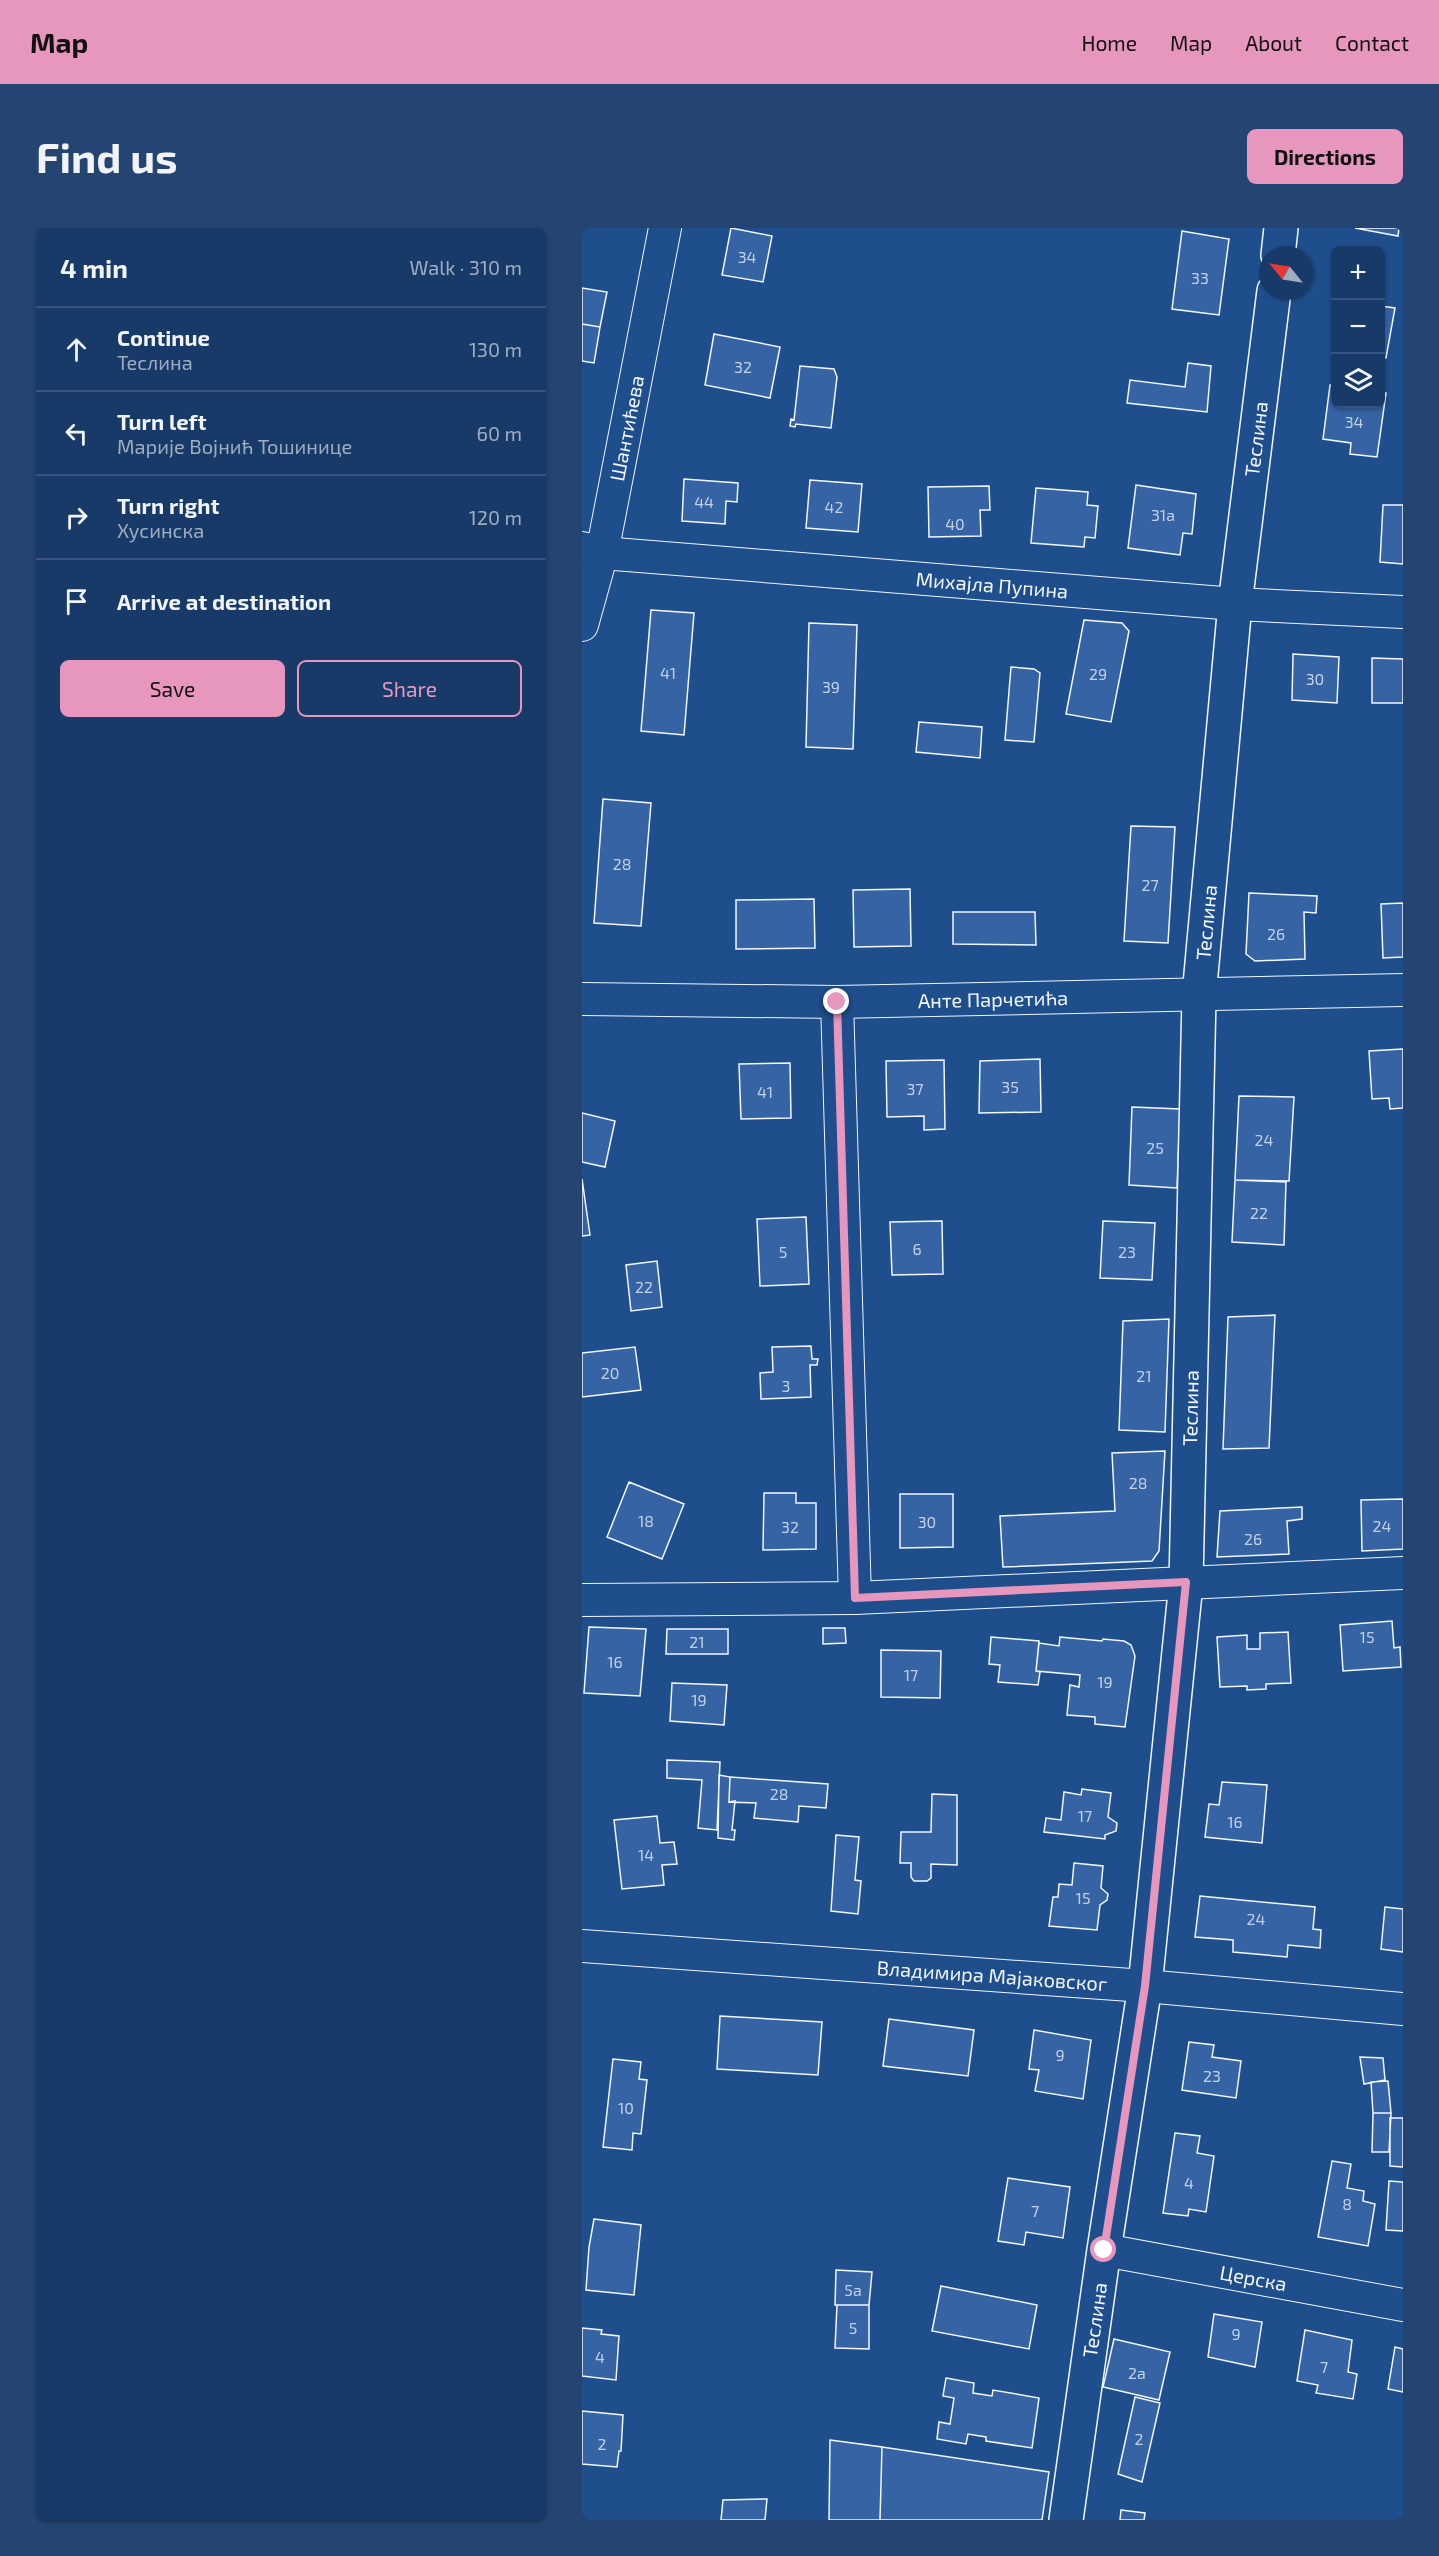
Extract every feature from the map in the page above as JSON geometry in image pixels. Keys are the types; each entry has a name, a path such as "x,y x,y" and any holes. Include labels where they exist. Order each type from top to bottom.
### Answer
{"street":[{"name":"Шантићева","path":"582,625 592,550 665,228"},
{"path":"1279,246 1281,228"},
{"name":"Теслина","path":"1066,2520 1104,2250 1145,1986 1186,1582 1199,996 1235,604 1273,300"},
{"name":"Михајла Пупина","path":"592,550 1235,604 1403,612"},
{"name":"Анте Парчетића","path":"582,999 837,1002 1403,990"},
{"path":"837,1002 855,1598"},
{"path":"582,1600 855,1598 1403,1573"},
{"name":"Владимира Мајаковског","path":"582,1946 1145,1986 1403,2009"},
{"name":"Церска","path":"1104,2250 1403,2305"}],"building":[{"path":"731,228 772,236 763,282 722,275"},
{"path":"1355,228 1399,228 1398,236"},
{"path":"1182,231 1229,239 1219,315 1172,309"},
{"path":"582,288 607,292 600,327 582,324"},
{"path":"1385,307 1395,308 1385,358"},
{"path":"582,324 600,327 594,363 582,361"},
{"path":"714,334 780,347 770,398 705,385"},
{"path":"1188,363 1211,366 1207,412 1127,403 1130,380 1185,387"},
{"path":"800,366 834,369 837,377 831,428 796,424 795,427 790,426 791,419 794,420"},
{"path":"1330,385 1331,408 1384,408 1377,457 1350,454 1351,443 1323,439"},
{"path":"684,479 738,483 737,502 726,501 725,524 682,521"},
{"path":"810,480 862,484 858,532 806,528"},
{"path":"1136,485 1196,494 1192,534 1183,533 1180,555 1128,548"},
{"path":"989,486 990,510 980,510 981,536 929,537 928,487"},
{"path":"1036,488 1088,492 1087,505 1098,506 1095,538 1085,537 1084,547 1031,543"},
{"path":"1383,505 1403,505 1403,564 1380,562"},
{"path":"651,610 694,613 684,735 641,731"},
{"path":"1084,620 1122,623 1129,631 1111,722 1066,714"},
{"path":"809,623 857,625 853,749 806,747"},
{"path":"1293,654 1339,657 1337,703 1292,700"},
{"path":"1372,658 1403,659 1403,703 1372,703"},
{"path":"1011,667 1034,669 1040,673 1034,742 1005,740"},
{"path":"919,722 982,727 980,758 916,752"},
{"path":"603,799 651,803 641,926 594,923"},
{"path":"1131,826 1175,827 1168,943 1124,941"},
{"path":"910,889 911,946 854,947 853,890"},
{"path":"1249,893 1317,896 1316,913 1304,912 1305,959 1255,961 1246,954"},
{"path":"814,899 815,948 736,949 736,900"},
{"path":"1403,903 1403,957 1383,958 1381,904"},
{"path":"953,912 1035,912 1036,945 953,944"},
{"path":"1403,1049 1403,1108 1390,1109 1389,1098 1372,1099 1369,1051"},
{"path":"1040,1059 1041,1112 979,1113 980,1061"},
{"path":"944,1060 945,1129 924,1130 924,1116 887,1117 886,1061"},
{"path":"790,1063 791,1118 741,1119 739,1064"},
{"path":"1239,1096 1294,1097 1289,1181 1235,1180"},
{"path":"1132,1107 1180,1109 1177,1188 1129,1185"},
{"path":"582,1113 615,1121 605,1167 582,1162"},
{"path":"582,1179 590,1235 582,1236"},
{"path":"1235,1180 1286,1182 1284,1245 1232,1242"},
{"path":"806,1217 809,1284 760,1286 757,1219"},
{"path":"942,1221 943,1274 892,1275 890,1222"},
{"path":"1103,1221 1155,1223 1152,1280 1100,1278"},
{"path":"657,1261 662,1307 631,1311 626,1265"},
{"path":"1275,1315 1269,1448 1223,1449 1228,1317"},
{"path":"1169,1319 1165,1432 1119,1430 1123,1321"},
{"path":"811,1346 812,1359 818,1359 817,1365 810,1365 811,1397 761,1399 760,1373 773,1372 772,1347"},
{"path":"635,1347 641,1390 582,1397 582,1353"},
{"path":"1165,1451 1159,1551 1152,1561 1003,1567 1000,1516 1115,1511 1112,1453"},
{"path":"629,1482 684,1504 662,1559 607,1537"},
{"path":"764,1493 796,1493 796,1503 816,1503 816,1549 763,1550"},
{"path":"900,1494 953,1494 953,1547 900,1548"},
{"path":"1403,1499 1403,1549 1362,1551 1361,1500"},
{"path":"1302,1507 1302,1519 1287,1521 1289,1554 1217,1557 1220,1511"},
{"path":"1392,1621 1394,1648 1400,1647 1401,1667 1343,1671 1340,1625"},
{"path":"589,1627 646,1629 640,1696 584,1693"},
{"path":"823,1628 845,1628 846,1643 823,1644"},
{"path":"667,1629 728,1629 728,1654 666,1654"},
{"path":"1288,1632 1291,1683 1266,1684 1266,1689 1247,1690 1247,1686 1220,1687 1217,1637 1247,1635 1247,1649 1260,1649 1260,1633"},
{"path":"991,1637 1039,1641 1036,1671 1040,1672 1038,1685 998,1682 1000,1665 989,1664"},
{"path":"1060,1637 1124,1641 1131,1645 1135,1656 1125,1727 1095,1724 1095,1717 1067,1715 1070,1685 1079,1687 1080,1675 1036,1671 1039,1643 1059,1646"},
{"path":"881,1650 941,1651 940,1698 881,1697"},
{"path":"672,1683 727,1685 724,1725 670,1721"},
{"path":"667,1760 720,1762 717,1830 698,1828 702,1780 667,1778"},
{"path":"719,1775 730,1777 729,1802 735,1801 732,1830 735,1830 734,1840 718,1838"},
{"path":"730,1777 828,1784 826,1808 799,1806 798,1822 754,1818 756,1803 729,1802"},
{"path":"1222,1782 1267,1785 1262,1843 1205,1837 1209,1804 1219,1805"},
{"path":"1082,1789 1111,1793 1108,1817 1117,1823 1116,1831 1105,1835 1105,1839 1044,1832 1046,1818 1061,1820 1064,1792 1081,1795"},
{"path":"932,1794 957,1795 957,1865 931,1864 931,1878 927,1881 914,1881 911,1877 911,1863 900,1863 901,1832 931,1832"},
{"path":"657,1816 660,1843 674,1842 677,1864 662,1865 664,1885 622,1889 614,1820"},
{"path":"836,1835 859,1837 855,1880 861,1881 858,1914 831,1911"},
{"path":"1074,1863 1103,1866 1101,1888 1108,1894 1107,1900 1100,1905 1097,1930 1049,1926 1053,1897 1058,1897 1059,1884 1072,1885"},
{"path":"1200,1896 1315,1907 1313,1929 1321,1930 1320,1948 1288,1945 1287,1957 1233,1952 1233,1940 1195,1937"},
{"path":"1385,1907 1403,1909 1403,1952 1381,1949"},
{"path":"720,2016 822,2022 818,2075 717,2069"},
{"path":"889,2019 974,2030 968,2076 883,2066"},
{"path":"1034,2030 1091,2040 1083,2099 1035,2091 1039,2070 1029,2069"},
{"path":"1189,2042 1214,2045 1212,2057 1241,2061 1236,2098 1182,2090"},
{"path":"1360,2057 1383,2058 1385,2080 1364,2084"},
{"path":"613,2059 641,2062 639,2079 647,2080 641,2134 633,2133 632,2150 603,2147"},
{"path":"1388,2081 1391,2113 1373,2113 1371,2082"},
{"path":"1373,2113 1391,2113 1389,2152 1372,2152"},
{"path":"1390,2118 1403,2118 1403,2167 1390,2166"},
{"path":"1175,2133 1200,2136 1197,2153 1214,2156 1206,2212 1189,2209 1188,2216 1163,2213"},
{"path":"1332,2161 1351,2164 1347,2188 1364,2191 1363,2201 1375,2204 1368,2246 1318,2237"},
{"path":"1008,2178 1070,2187 1063,2238 1026,2232 1024,2245 998,2241"},
{"path":"1389,2181 1403,2182 1403,2231 1386,2230"},
{"path":"594,2219 641,2225 634,2295 586,2290 589,2247"},
{"path":"836,2270 872,2272 869,2305 835,2305"},
{"path":"941,2286 1037,2305 1029,2349 932,2331"},
{"path":"837,2305 869,2305 869,2349 835,2348"},
{"path":"1214,2314 1262,2322 1255,2367 1208,2357"},
{"path":"582,2328 602,2330 601,2334 619,2336 616,2380 582,2376"},
{"path":"1305,2330 1352,2340 1348,2372 1357,2374 1353,2399 1316,2393 1318,2385 1297,2381"},
{"path":"1114,2339 1170,2352 1159,2400 1103,2387"},
{"path":"1395,2347 1403,2349 1403,2392 1388,2389"},
{"path":"946,2378 974,2383 973,2393 992,2396 993,2390 1039,2398 1032,2448 986,2441 986,2437 968,2434 966,2444 937,2439 939,2422 950,2424 954,2398 943,2396"},
{"path":"1135,2397 1160,2403 1142,2482 1118,2474"},
{"path":"582,2411 623,2415 621,2451 619,2451 617,2467 582,2464"},
{"path":"830,2440 882,2447 880,2520 829,2520"},
{"path":"882,2447 1049,2472 1042,2520 880,2520"},
{"path":"767,2499 765,2520 721,2520 723,2500"},
{"path":"1121,2510 1145,2513 1144,2520 1120,2520"}],"route":[{"path":"837,1002 855,1598 1186,1582 1145,1986 1104,2250"}]}
